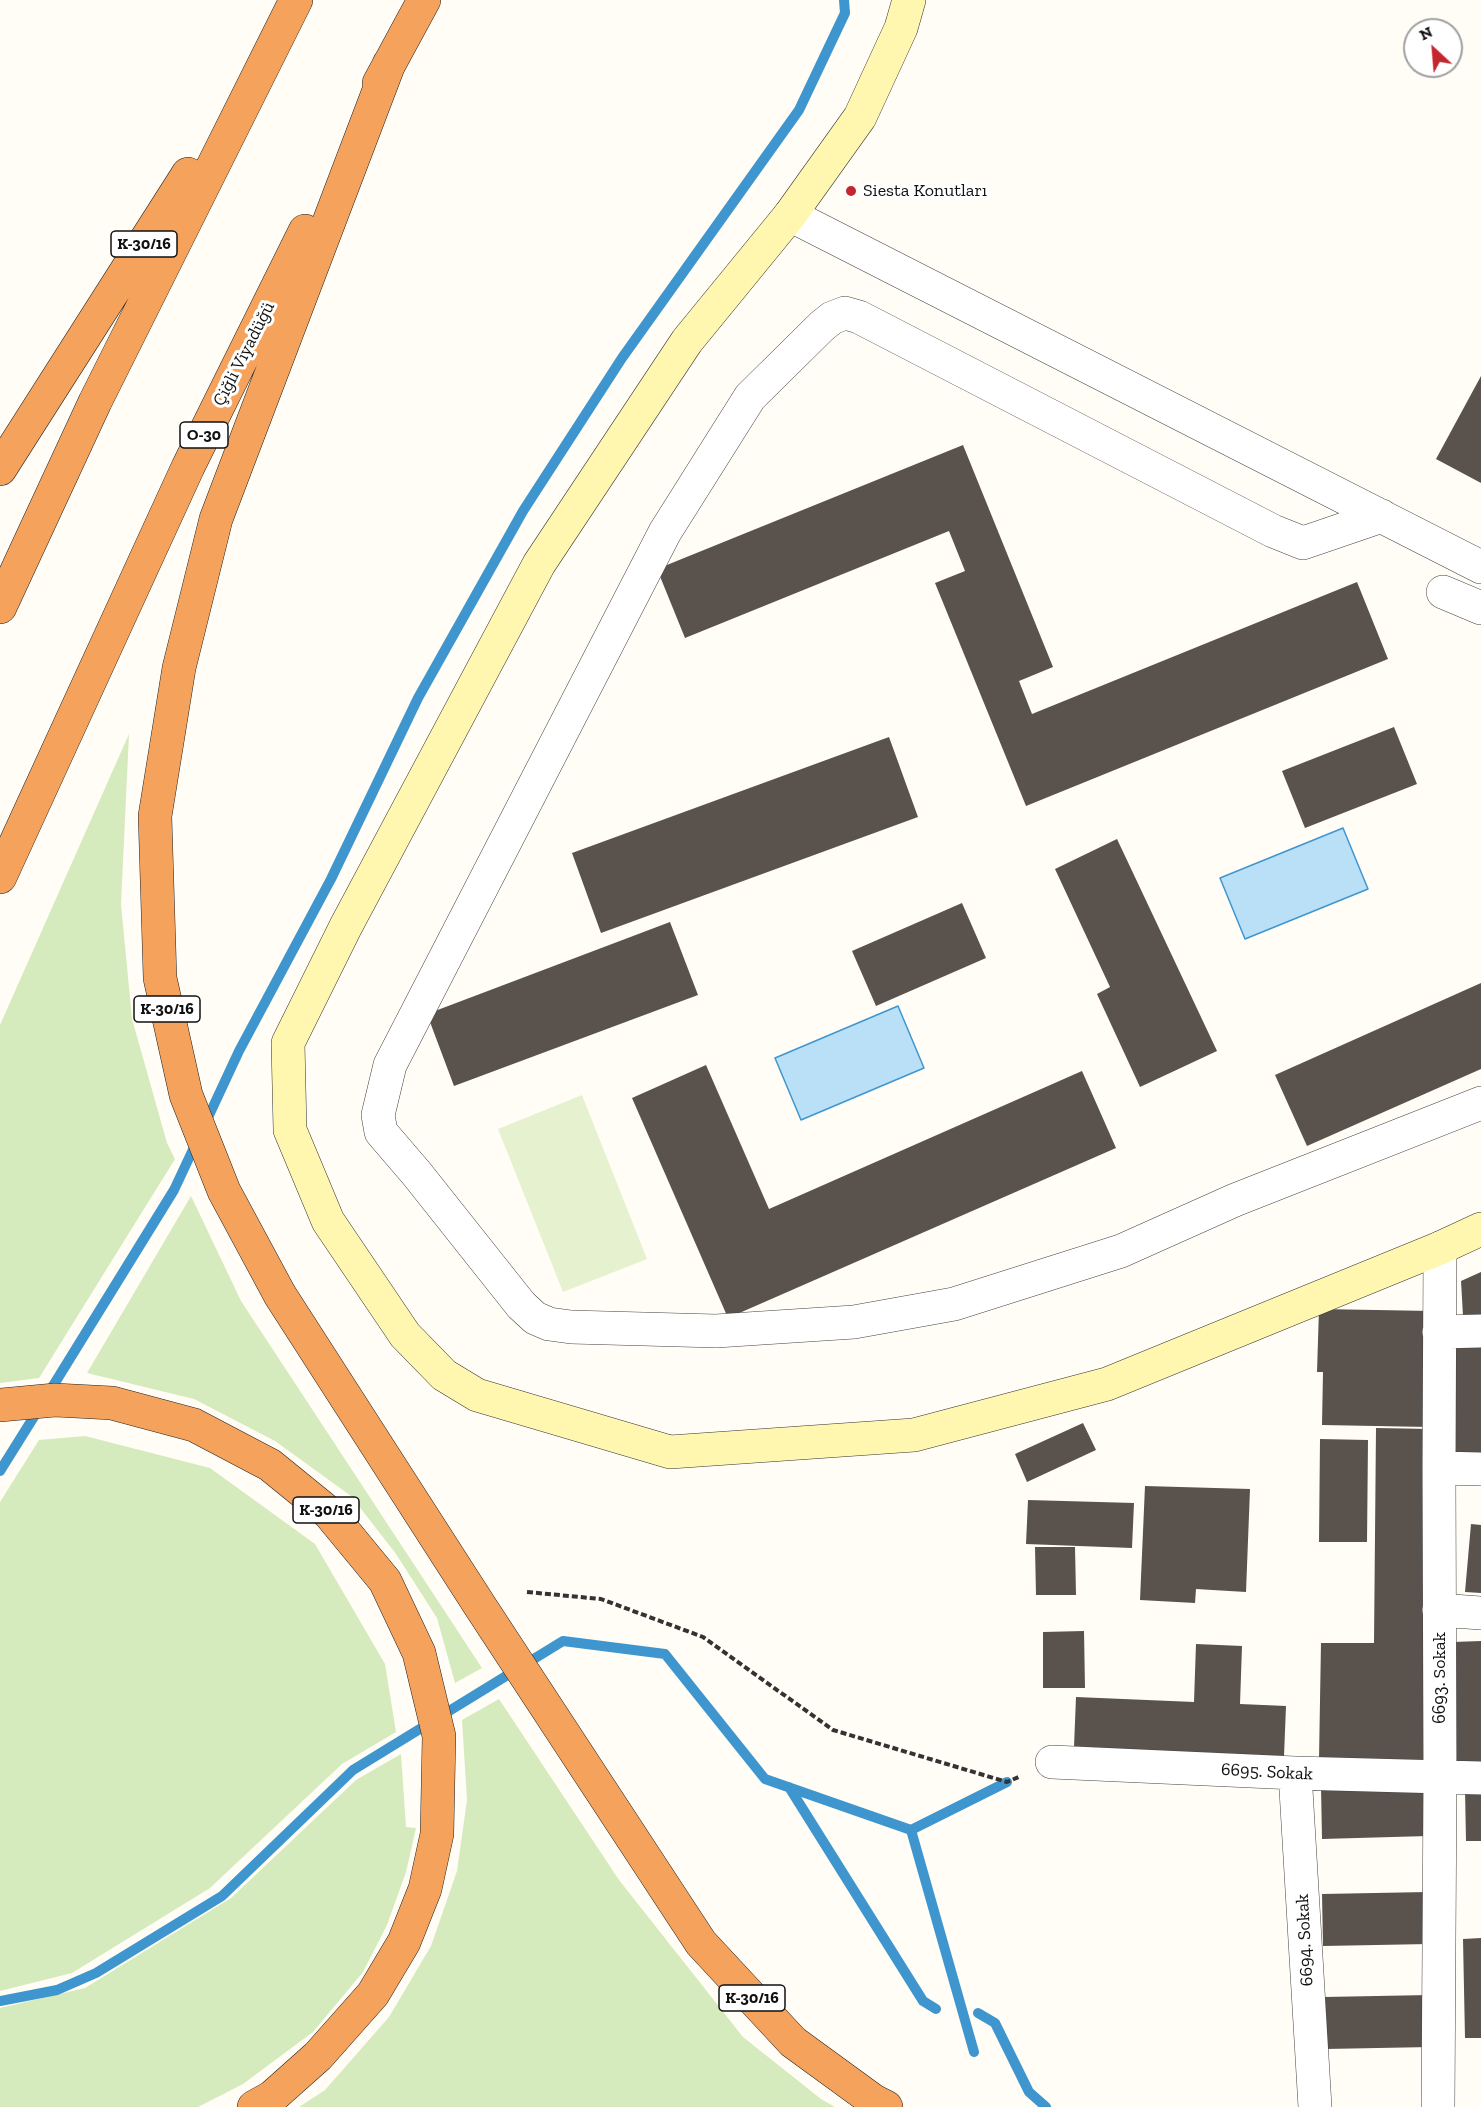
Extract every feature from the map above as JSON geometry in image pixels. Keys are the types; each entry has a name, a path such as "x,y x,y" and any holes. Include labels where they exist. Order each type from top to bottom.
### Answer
{"highway":[{"name":"Çiğli Viyadüğü","path":"0,878 188,466 388,64 424,0"},
{"name":"K-30/16","path":"0,469 291,9"},
{"path":"0,607 95,402 291,9"},
{"name":"K-30/16","path":"388,64 216,519 182,657 155,816 160,978 186,1095 225,1191 280,1295 701,1943 793,2042 874,2101 886,2107"},
{"name":"K-30/16","path":"0,1405 55,1400 112,1403 194,1425 270,1465 329,1513 385,1581 419,1653 440,1736 437,1834 425,1889 405,1942 373,1994 318,2056 272,2097 254,2107"}],"street":[{"path":"909,0 901,28 860,117 790,215 687,341 539,564 346,926 288,1043 290,1130 328,1221 405,1335 444,1375 477,1395 670,1452 914,1435 1107,1384 1440,1248 1481,1229"},
{"path":"790,215 1481,567"},
{"path":"1382,516 1303,543 1273,531 859,317 845,313 832,318 750,397 665,532 390,1065 378,1115 381,1132 520,1305 535,1318 549,1324 571,1327 716,1331 854,1322 954,1304 1122,1251 1235,1200 1481,1103"},
{"path":"1443,592 1481,608"},
{"name":"6693. Sokak","path":"1438,2107 1440,1248"},
{"path":"1439,1332 1481,1331"},
{"path":"1439,1468 1481,1469"},
{"path":"1439,1610 1481,1613"},
{"name":"6695. Sokak","path":"1052,1762 1295,1773 1481,1778"},
{"name":"6694. Sokak","path":"1295,1773 1315,2107"}],"path":[{"path":"527,1592 601,1599 703,1637 833,1730 1007,1782 1052,1762"}],"green space":[{"path":"129,734 121,904 132,1019 167,1143 175,1159 39,1378 0,1383 0,1025"},
{"path":"582,1095 647,1259 563,1292 498,1129"},
{"path":"191,1196 241,1301 482,1668 455,1683 437,1618 396,1554 351,1496 275,1441 194,1399 87,1373"},
{"path":"85,1436 210,1468 315,1544 385,1664 396,1732 342,1764 210,1888 72,1973 0,1991 0,1502 39,1440"},
{"path":"499,1699 619,1880 743,2037 821,2099 835,2107 299,2107 325,2090 389,2017 431,1946 457,1871 467,1800 462,1720"},
{"path":"401,1754 406,1827 416,1828 406,1872 387,1925 363,1972 313,2032 243,2084 198,2107 0,2107 0,2008 85,1988 231,1898 356,1780"}],"water":[{"path":"1343,828 1368,889 1245,939 1220,878"},
{"path":"898,1006 924,1068 801,1120 775,1058"}],"building":[{"path":"1481,376 1481,483 1436,459"},
{"path":"963,445 1053,667 1019,681 1032,714 1357,582 1388,659 1026,806 935,583 965,571 949,531 685,638 657,569"},
{"path":"1394,727 1417,784 1305,828 1282,771"},
{"path":"889,737 918,817 601,933 572,853"},
{"path":"1117,839 1217,1051 1140,1087 1097,994 1110,987 1055,869"},
{"path":"962,903 986,958 876,1006 852,951"},
{"path":"670,922 698,995 454,1086 427,1014"},
{"path":"1481,983 1481,1069 1307,1146 1275,1075"},
{"path":"706,1065 769,1209 1082,1071 1116,1148 728,1318 632,1098"},
{"path":"1481,1272 1481,1316 1463,1316 1461,1281"},
{"path":"1319,1309 1432,1311 1429,1427 1322,1425 1323,1372 1317,1372"},
{"path":"1453,1340 1481,1340 1481,1458 1451,1458"},
{"path":"1083,1423 1096,1450 1027,1482 1015,1454"},
{"path":"1376,1428 1430,1429 1426,1760 1319,1759 1321,1643 1374,1643"},
{"path":"1320,1439 1368,1440 1367,1542 1319,1542"},
{"path":"1145,1486 1250,1489 1246,1592 1196,1589 1195,1603 1140,1600"},
{"path":"1028,1500 1134,1503 1132,1548 1026,1544"},
{"path":"1471,1524 1481,1525 1481,1593 1465,1592"},
{"path":"1035,1547 1075,1547 1076,1595 1036,1595"},
{"path":"1084,1631 1085,1688 1043,1688 1043,1632"},
{"path":"1481,1641 1481,1774 1457,1775 1453,1642"},
{"path":"1196,1644 1242,1646 1240,1704 1286,1706 1284,1756 1074,1747 1076,1697 1194,1702"},
{"path":"1427,1784 1428,1836 1322,1839 1321,1787"},
{"path":"1465,1789 1481,1789 1481,1841 1466,1841"},
{"path":"1428,1892 1429,1944 1323,1946 1322,1894"},
{"path":"1481,1938 1481,2038 1465,2038 1463,1939"},
{"path":"1430,1995 1431,2047 1325,2049 1324,1997"}],"waterway":[{"path":"205,1124 239,1051 331,879 418,698 523,511 622,358 799,110 845,13 844,0"},
{"path":"48,1394 174,1190 197,1141"},
{"path":"0,1471 40,1407"},
{"path":"0,2001 57,1990 96,1973 222,1896 353,1770 563,1641 665,1654 765,1779 911,1830 1007,1782"},
{"path":"789,1787 923,2001 936,2009"},
{"path":"911,1830 974,2052"},
{"path":"978,2013 995,2023 1029,2092 1046,2107"}],"place":[{"name":"Siesta Konutları","path":"851,191"}]}
